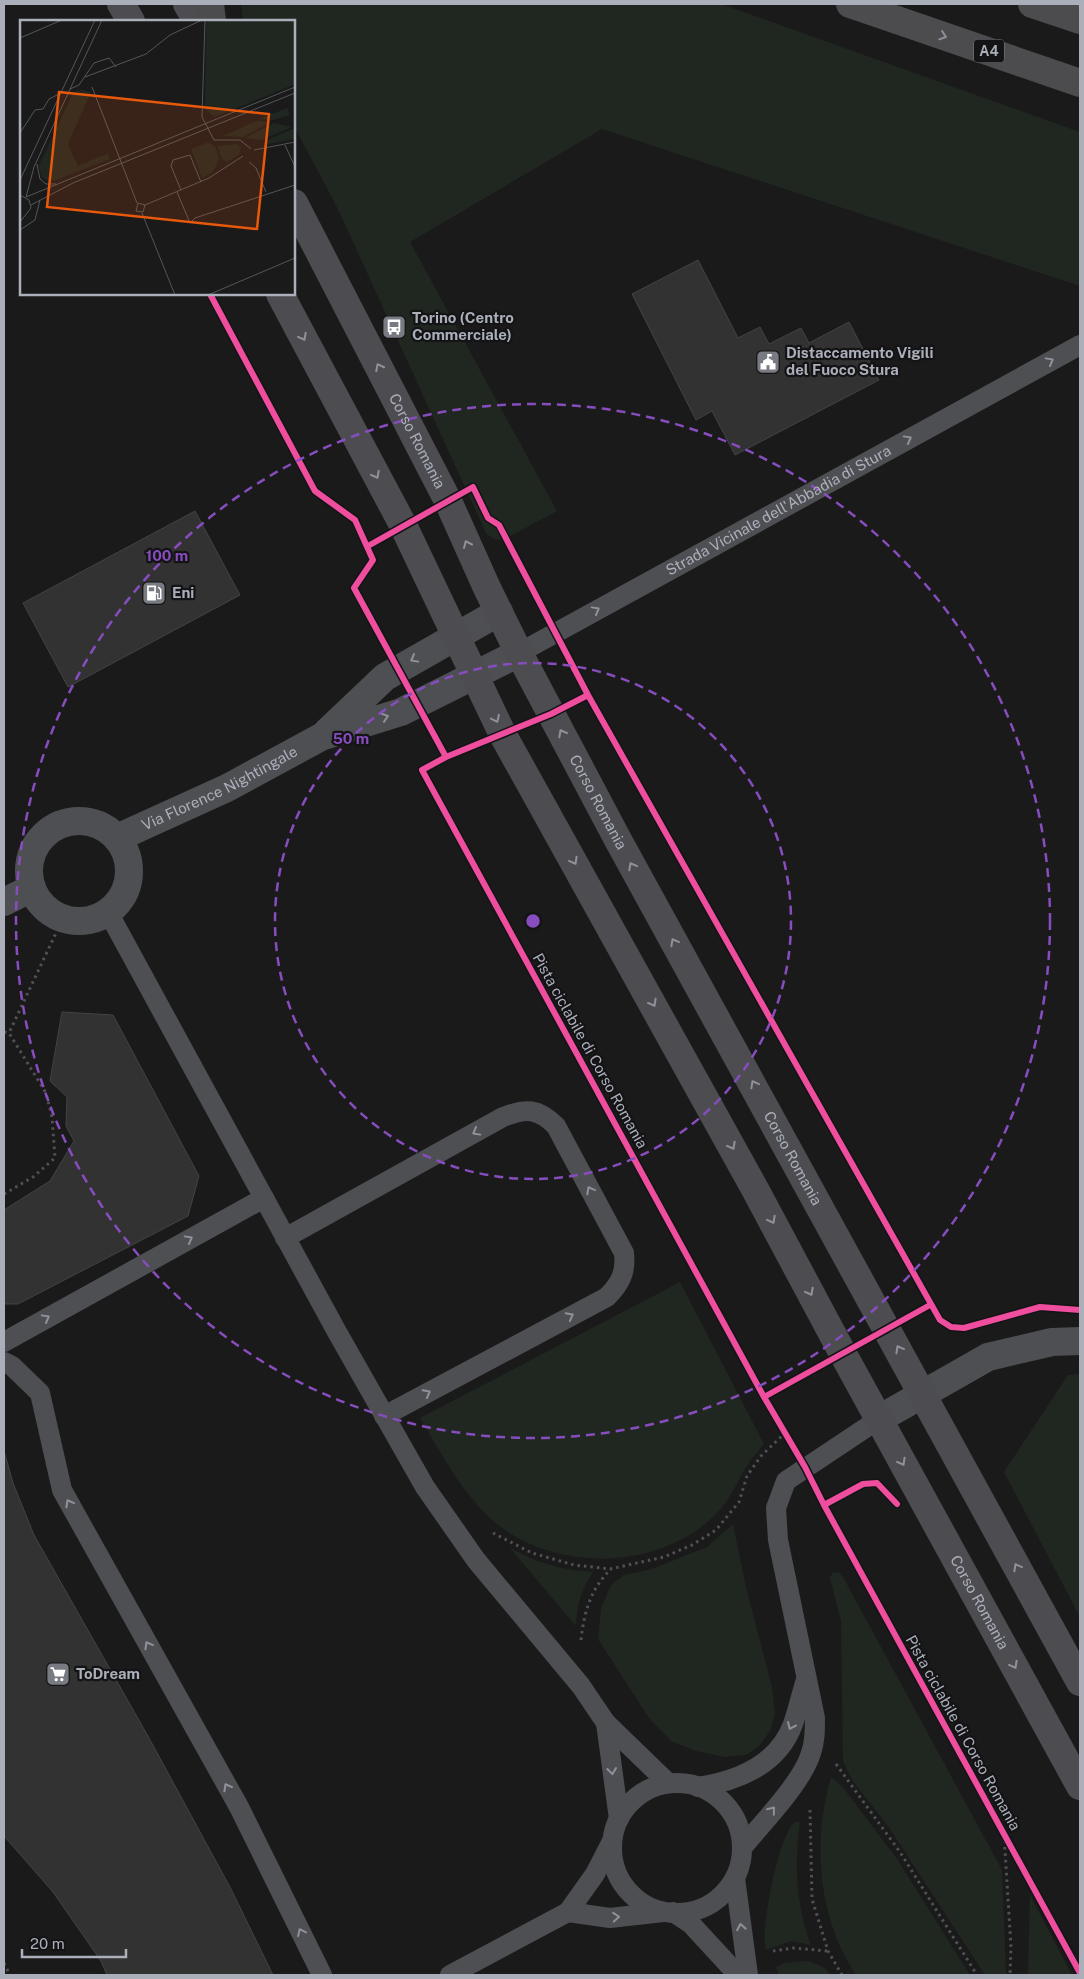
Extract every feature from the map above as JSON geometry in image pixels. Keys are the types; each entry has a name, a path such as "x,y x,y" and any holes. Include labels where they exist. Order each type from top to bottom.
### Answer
{"highway":[{"path":"210,4 212,20"},
{"name":"A4","path":"850,4 1080,83"},
{"path":"1032,4 1080,20"}],"main road":[{"path":"121,4 130,20"},
{"path":"187,4 196,20"},
{"name":"Corso Romania","path":"295,205 448,501 519,653 643,886 1080,1682"},
{"name":"Corso Romania","path":"281,295 403,525 503,734 756,1191 878,1419 1080,1786"}],"street":[{"name":"Via Florence Nightingale","path":"322,737 386,677 499,612"},
{"name":"Strada Vicinale dell'Abbadia di Stura","path":"475,675 519,653"},
{"name":"Via Florence Nightingale","path":"117,838 227,788 322,737 401,712 475,675"},
{"path":"86,821 97,824 117,838 128,858 129,873 126,887 119,900 108,912 94,918 78,921 63,918 45,906 32,888 29,874 31,858 38,843 48,831 62,824 86,821"},
{"path":"4,902 32,888"},
{"path":"878,1419 922,1392 988,1357 1052,1342 1080,1341"}],"lane":[{"path":"1066,4 1080,30"},
{"name":"Strada Vicinale dell'Abbadia di Stura","path":"519,653 1080,345"},
{"path":"108,912 285,1238 425,1487 476,1560 581,1686 606,1723 668,1783"},
{"path":"285,1238 503,1117 520,1110 534,1111 547,1117 556,1126 624,1253 626,1268 618,1286 606,1297 384,1416"},
{"path":"4,1342 264,1198"},
{"path":"4,1362 12,1366 40,1393 62,1490 239,1807 322,1975"},
{"path":"742,1848 802,1773 811,1754 815,1718 776,1529 776,1508 782,1489 786,1481 805,1467 878,1419"},
{"path":"698,1787 732,1779 763,1765 779,1750 792,1726 806,1680"},
{"path":"606,1723 619,1819"},
{"path":"450,1975 568,1912 595,1874 613,1838 619,1819 631,1802 648,1789 668,1783 690,1784 710,1791 726,1805 737,1822 742,1848 741,1860 735,1878 724,1894 699,1910 610,1918 568,1912"},
{"path":"613,1838 613,1859 620,1878 632,1895 647,1905 668,1912 691,1924 738,1975"},
{"path":"735,1878 748,1975"}],"path":[{"path":"9,1033 63,918"},
{"path":"4,1032 9,1033 46,1093 52,1117 54,1158 34,1177 4,1194"},
{"path":"781,1426 805,1467"},
{"path":"491,1532 532,1553 574,1565 610,1569 664,1557 692,1545 716,1530 739,1502 747,1476 761,1456 785,1433"},
{"path":"581,1686 583,1618 591,1594 599,1580 610,1569"},
{"path":"834,1762 900,1852 978,1975"},
{"path":"810,1802 812,1899 828,1951 842,1975"},
{"path":"1004,1834 1011,1947 1010,1975"},
{"path":"768,1948 775,1952 793,1948 828,1951"},
{"path":"4,1963 10,1975"}],"shaded area":[{"path":"241,4 721,4 1080,132 1080,286 602,129 410,242 557,511 503,540 493,539 486,533 337,207 295,128 295,20 243,20"},
{"path":"680,1282 764,1444 745,1469 728,1499 712,1518 688,1536 660,1549 630,1556 599,1558 568,1556 538,1547 511,1534 487,1515 468,1493 450,1469 420,1418"},
{"path":"1080,1374 1080,1617 1004,1472 1068,1375"},
{"path":"733,1524 746,1587 772,1687 775,1714 770,1731 759,1746 746,1755 725,1757 696,1751 671,1741 649,1718 598,1639 601,1608 611,1585 624,1575 652,1569 707,1547"},
{"path":"509,1547 550,1565 571,1570 593,1572 580,1598 576,1626"},
{"path":"833,1572 839,1573 843,1577 1002,1870 1006,1975 985,1975 890,1829 852,1780 843,1761 841,1621 830,1578"},
{"path":"831,1777 842,1786 897,1859 970,1975 856,1975 843,1953 833,1929 822,1879 822,1827"},
{"path":"795,1822 800,1822 797,1853 799,1899 811,1945 791,1941 766,1950 766,1923 772,1883 783,1844"},
{"path":"1030,1895 1072,1975 1028,1975"},
{"path":"809,1961 825,1968 830,1975 779,1975 776,1967 785,1963"}],"building":[{"name":"Distaccamento Vigili del Fuoco Stura","path":"698,260 738,338 760,327 769,344 801,328 809,343 849,322 879,380 735,455 712,411 696,420 632,294"},
{"path":"195,511 240,595 68,687 23,603"},
{"path":"62,1012 113,1015 199,1176 188,1216 18,1304 4,1304 4,1210 50,1181 74,1141 66,1126 67,1097 50,1081"},
{"name":"ToDream","path":"4,1451 13,1483 34,1535 149,1738 231,1889 273,1975 107,1975 101,1961 53,1892 4,1836"}],"cycle path":[{"name":"Pista ciclabile di Corso Romania","path":"211,295 315,491 355,520 373,560 354,588 446,757 422,770 764,1397 805,1467 824,1505 863,1484 877,1483 897,1504"},
{"path":"368,546 473,487 488,518 499,525 588,695 551,714 446,757"},
{"path":"588,695 940,1320 951,1327 964,1328 1040,1307 1080,1310"},
{"path":"764,1397 930,1305"},
{"name":"Pista ciclabile di Corso Romania","path":"824,1505 1080,1973"}],"place":[{"name":"Torino (Centro Commerciale)","path":"394,327"},
{"name":"Distaccamento Vigili del Fuoco Stura","path":"768,362"},
{"name":"Eni","path":"154,593"},
{"name":"ToDream","path":"58,1674"}]}
